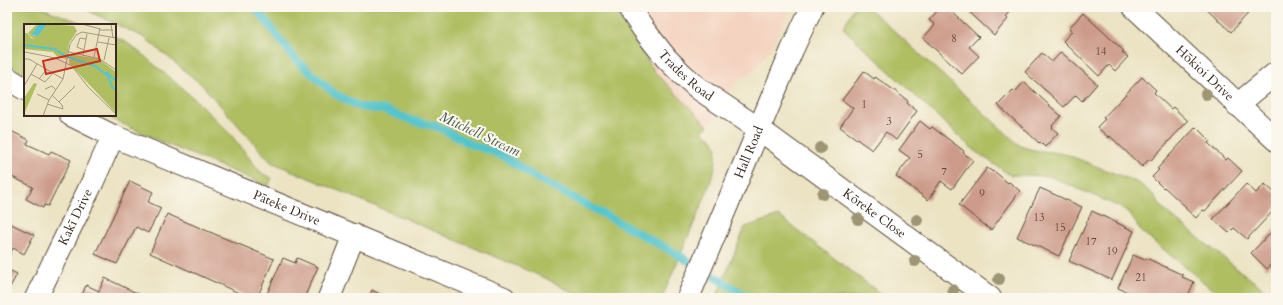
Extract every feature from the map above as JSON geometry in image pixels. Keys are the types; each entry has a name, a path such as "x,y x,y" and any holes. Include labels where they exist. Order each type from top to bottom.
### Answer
{"street":[{"name":"Trades Road","path":"628,7 653,41 682,74 707,95 759,129"},
{"name":"Hall Road","path":"688,298 792,50 812,7"},
{"name":"Hōkioi Drive","path":"1134,7 1276,140"},
{"path":"1237,105 1276,73"},
{"path":"7,78 24,88"},
{"name":"Pāteke Drive","path":"73,116 113,136 504,298"},
{"name":"Kōreke Close","path":"759,129 990,298"},
{"name":"Kakī Drive","path":"36,298 113,136"},
{"path":"329,298 354,236"}],"shaded area":[{"path":"612,7 791,7 772,46 753,72 737,81 708,126 655,72"}],"green space":[{"path":"7,7 39,7 84,24 24,24 24,74 7,63"},
{"path":"80,7 612,7 655,72 708,126 702,131 713,140 717,147 715,168 706,195 662,298 583,298 543,277 271,162 202,85 145,38"},
{"path":"854,7 868,7 1019,145 1025,148 1068,155 1136,182 1153,195 1164,210 1240,271 1268,292 1276,296 1276,298 1223,298 1142,232 1128,212 1122,208 1049,176 1010,175 978,153 843,28"},
{"path":"116,37 126,42 143,55 198,102 231,135 258,169 263,174 272,178 269,185 266,185 164,143 105,116 116,116"},
{"path":"779,216 886,298 716,298 745,227"}],"building":[{"path":"941,7 947,7 979,37 969,47 979,56 962,74 923,38 935,25 929,20"},
{"path":"964,7 1014,7 1006,17 1008,19 994,35"},
{"path":"1204,7 1254,7 1231,32"},
{"path":"1083,13 1124,51 1122,52 1128,57 1115,71 1109,65 1099,76 1063,41 1072,31 1069,28"},
{"path":"1061,52 1097,84 1082,101 1076,95 1064,107 1025,72 1042,53 1052,62"},
{"path":"864,71 874,79 875,77 891,88 908,101 907,103 917,111 896,140 886,132 872,150 840,127 853,108 842,100"},
{"path":"1142,77 1156,90 1154,93 1171,109 1173,107 1188,121 1150,161 1149,159 1142,167 1110,136 1109,138 1097,127 1105,119 1103,118"},
{"path":"1024,82 1061,116 1052,126 1052,128 1058,133 1045,147 998,105 1013,90 1015,92"},
{"path":"920,121 930,129 932,127 964,151 963,153 973,160 952,189 941,181 928,200 896,176 910,158 899,150"},
{"path":"1196,127 1210,141 1208,143 1226,160 1228,158 1242,171 1205,211 1203,210 1196,218 1185,208 1186,207 1152,177 1159,170 1157,169"},
{"path":"9,130 29,140 27,144 49,154 51,151 71,160 48,206 44,205 43,208 26,199 33,187 10,176 7,181 7,133"},
{"path":"987,168 993,172 994,171 1020,191 991,230 959,205"},
{"path":"130,181 153,192 148,202 161,208 148,233 136,227 117,264 95,254"},
{"path":"1246,184 1256,193 1265,184 1276,194 1276,208 1247,239 1234,228 1229,233 1213,219"},
{"path":"1040,188 1082,207 1059,256 1017,237"},
{"path":"1092,211 1134,231 1112,280 1069,261"},
{"path":"167,214 274,259 257,298 250,298 150,253"},
{"path":"7,222 34,235 24,254 13,248 7,261"},
{"path":"1276,227 1276,266 1272,263 1267,269 1251,253"},
{"path":"1133,255 1145,260 1146,258 1183,275 1182,277 1194,282 1187,298 1128,298 1130,293 1118,288"},
{"path":"283,258 295,263 297,258 318,267 304,298 265,298"},
{"path":"7,269 17,274 7,293"},
{"path":"105,278 147,298 81,298 86,285 99,291"},
{"path":"372,290 387,298 369,298"}],"waterway":[{"name":"Mitchell Stream","path":"255,7 295,59 335,94 360,107 384,110 414,121 438,127 472,145 505,157 533,176 668,249 750,298"}]}
